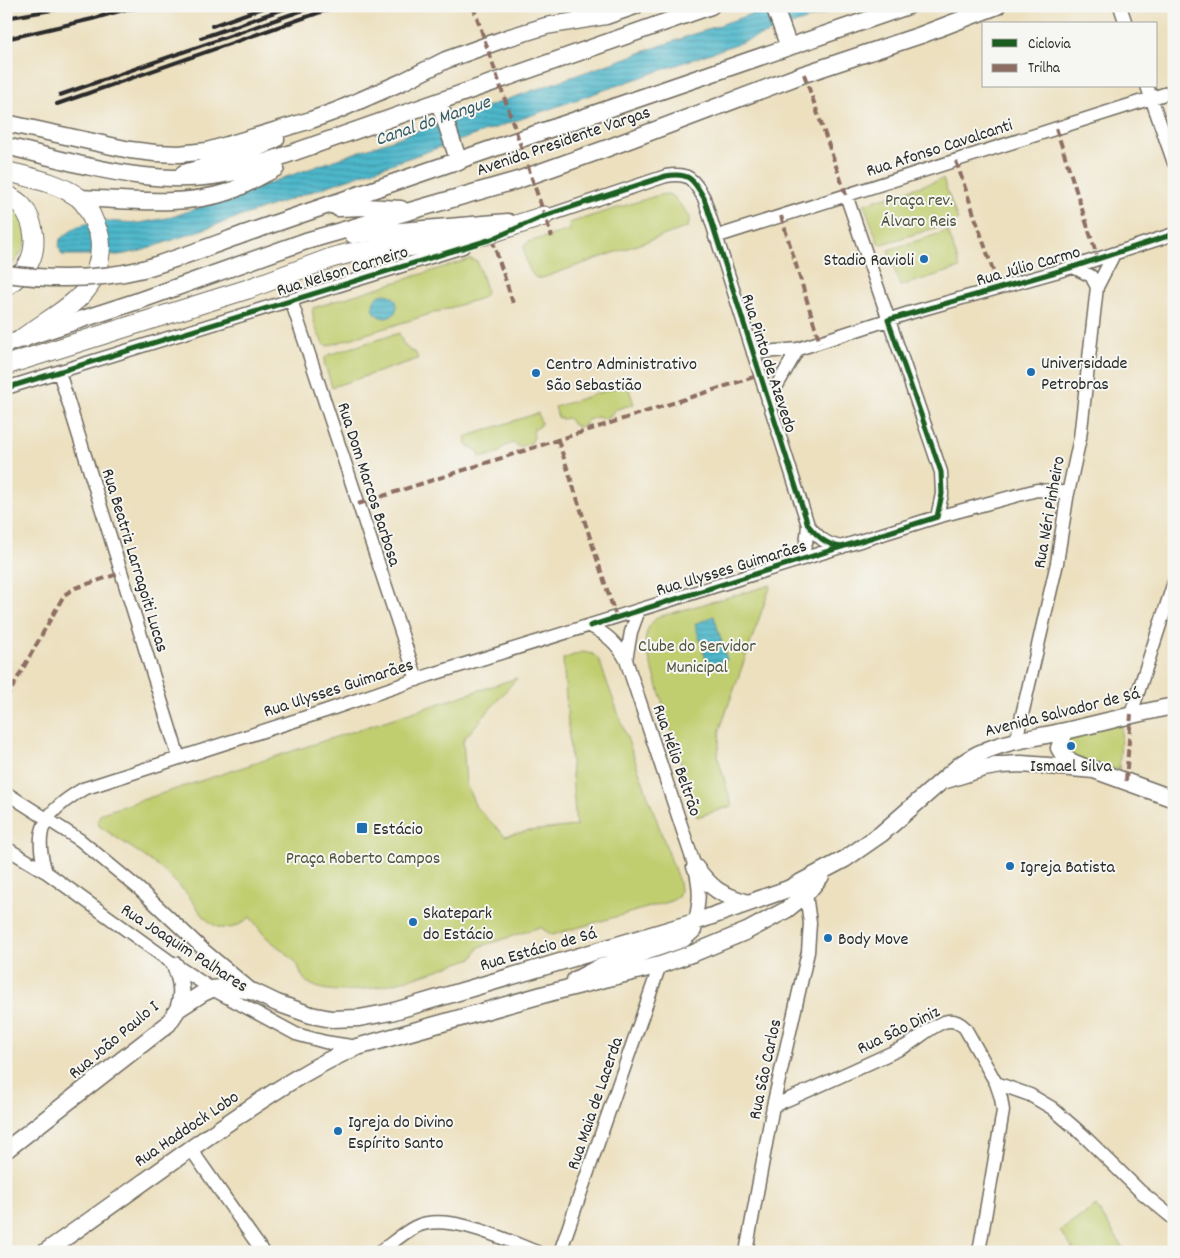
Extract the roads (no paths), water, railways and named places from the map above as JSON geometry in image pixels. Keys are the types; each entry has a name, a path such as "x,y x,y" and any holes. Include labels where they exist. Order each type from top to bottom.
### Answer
{"highway":[{"path":"6,172 56,185 79,198 91,213 100,237 101,249 94,275 87,289 76,301 14,341"},
{"path":"6,194 20,204 29,216 34,240 32,255 26,267 15,280 6,286"},
{"path":"6,365 248,289 331,258 350,253 485,235 544,216"}],"main road":[{"path":"6,123 130,150 179,154 207,151 311,120 347,107 446,60 506,38 546,26 606,16 635,6"},
{"path":"6,146 117,172 168,178 221,176 244,170 711,6"},
{"path":"774,6 786,40"},
{"name":"Avenida Presidente Vargas","path":"6,274 70,278 107,275 142,269 459,162 786,40 908,6"},
{"name":"Avenida Presidente Vargas","path":"14,341 138,301 306,241 518,180 804,74 921,35 997,6"},
{"path":"439,102 459,162"},
{"path":"168,178 237,158 311,120"},
{"path":"79,198 153,202 210,196 229,191 294,159 297,150"},
{"path":"321,208 365,207 396,209 426,206"},
{"path":"306,241 368,233 496,224 544,216"},
{"name":"Avenida Salvador de Sá","path":"941,782 972,756 988,748 1064,732 1131,714 1174,706"},
{"path":"1064,732 1058,748 1070,762 1174,799"},
{"path":"941,782 984,768 1002,765 1022,764 1094,770"},
{"name":"Rua Estácio de Sá","path":"254,992 311,1016 331,1019 359,1018 391,1012 695,922 788,889 828,869 881,834 941,782"},
{"path":"695,867 708,884 719,893 748,902"},
{"name":"Rua Estácio de Sá","path":"357,1047 548,993 660,965 705,949 786,910 806,894 828,869"},
{"path":"548,993 598,968 683,939 692,930 695,922"},
{"path":"174,965 182,994 178,1009"},
{"name":"Rua João Paulo I","path":"6,1150 168,1024 178,1009 203,993 212,989 230,987 254,992"},
{"name":"Rua Haddock Lobo","path":"54,1249 190,1148 307,1070 357,1047"}],"street":[{"path":"1120,6 1125,22"},
{"name":"Rua Afonso Cavalcanti","path":"715,237 846,195 1149,92 1174,90"},
{"path":"1149,92 1174,163"},
{"name":"Rua Nelson Carneiro","path":"6,388 492,239 544,216 666,176 684,175"},
{"name":"Rua Pinto de Azevedo","path":"684,175 691,179 704,198 808,525 807,541 802,554 790,563"},
{"path":"846,195 941,472 942,494 937,517"},
{"name":"Rua Júlio Carmo","path":"753,353 798,349 888,320 1073,267 1174,234"},
{"name":"Rua Néri Pinheiro","path":"1016,741 1057,563 1067,498 1080,438 1097,287 1114,254"},
{"path":"1073,267 1091,276 1097,287"},
{"name":"Rua Dom Marcos Barbosa","path":"291,300 417,680"},
{"path":"768,401 798,349"},
{"name":"Rua Beatriz Larragoiti Lucas","path":"59,372 179,758"},
{"name":"Rua Ulysses Guimarães","path":"47,819 64,800 82,789 639,610 937,517 1037,490 1061,492 1067,498"},
{"name":"Rua Pinto de Azevedo","path":"808,525 832,546 842,547"},
{"path":"1131,714 1174,582"},
{"path":"626,660 631,632 639,610"},
{"name":"Rua Hélio Beltrão","path":"590,626 610,638 617,645 626,660 695,867 700,889 695,922"},
{"name":"Rua Joaquim Palhares","path":"6,793 80,840 138,888 204,950 254,992"},
{"path":"46,872 41,858 39,840 47,819"},
{"name":"Rua Joaquim Palhares","path":"6,848 46,872 174,965 212,989 296,1034 325,1042 357,1047"},
{"name":"Rua São Carlos","path":"746,1252 773,1106 808,952 810,923 806,894"},
{"name":"Rua Maia de Lacerda","path":"560,1252 660,965"},
{"name":"Rua São Diniz","path":"773,1106 907,1045 945,1022 952,1021 959,1023 964,1028 996,1083"},
{"path":"996,1083 1030,1095 1052,1108 1083,1135 1140,1191 1174,1219"},
{"path":"979,1252 1003,1111 996,1083"},
{"path":"190,1148 263,1252"},
{"path":"380,1252 416,1227 439,1222 470,1227 537,1252"}],"water":[{"path":"774,6 846,6 141,251 119,255 62,255 59,247 60,239 78,226 98,221 140,223 172,217"},
{"path":"385,294 394,297 397,306 394,315 385,318 376,315 373,306 376,297"},
{"path":"714,616 727,660 708,666 695,624"}],"railway":[{"path":"6,18 75,6"},
{"path":"6,39 92,19 137,6"},
{"path":"130,9 149,6"},
{"path":"212,26 268,6"},
{"path":"201,38 292,6"},
{"path":"60,95 315,6"},
{"path":"57,104 338,6"}],"place":[{"name":"Stadio Ravioli","path":"924,259"},
{"name":"Universidade Petrobras","path":"1031,372"},
{"name":"Centro Administrativo São Sebastião","path":"536,373"},
{"name":"Ismael Silva","path":"1071,746"},
{"name":"Estácio","path":"362,828"},
{"name":"Igreja Batista","path":"1010,866"},
{"name":"Skatepark do Estácio","path":"413,922"},
{"name":"Body Move","path":"828,938"},
{"name":"Igreja do Divino Espírito Santo","path":"338,1131"}],"water label":[{"name":"Canal do Mangue","path":"432,119"}],"park label":[{"name":"Praça rev. Álvaro Reis","path":"919,209"},
{"name":"Clube do Servidor Municipal","path":"697,655"},
{"name":"Praça Roberto Campos","path":"363,857"}]}
